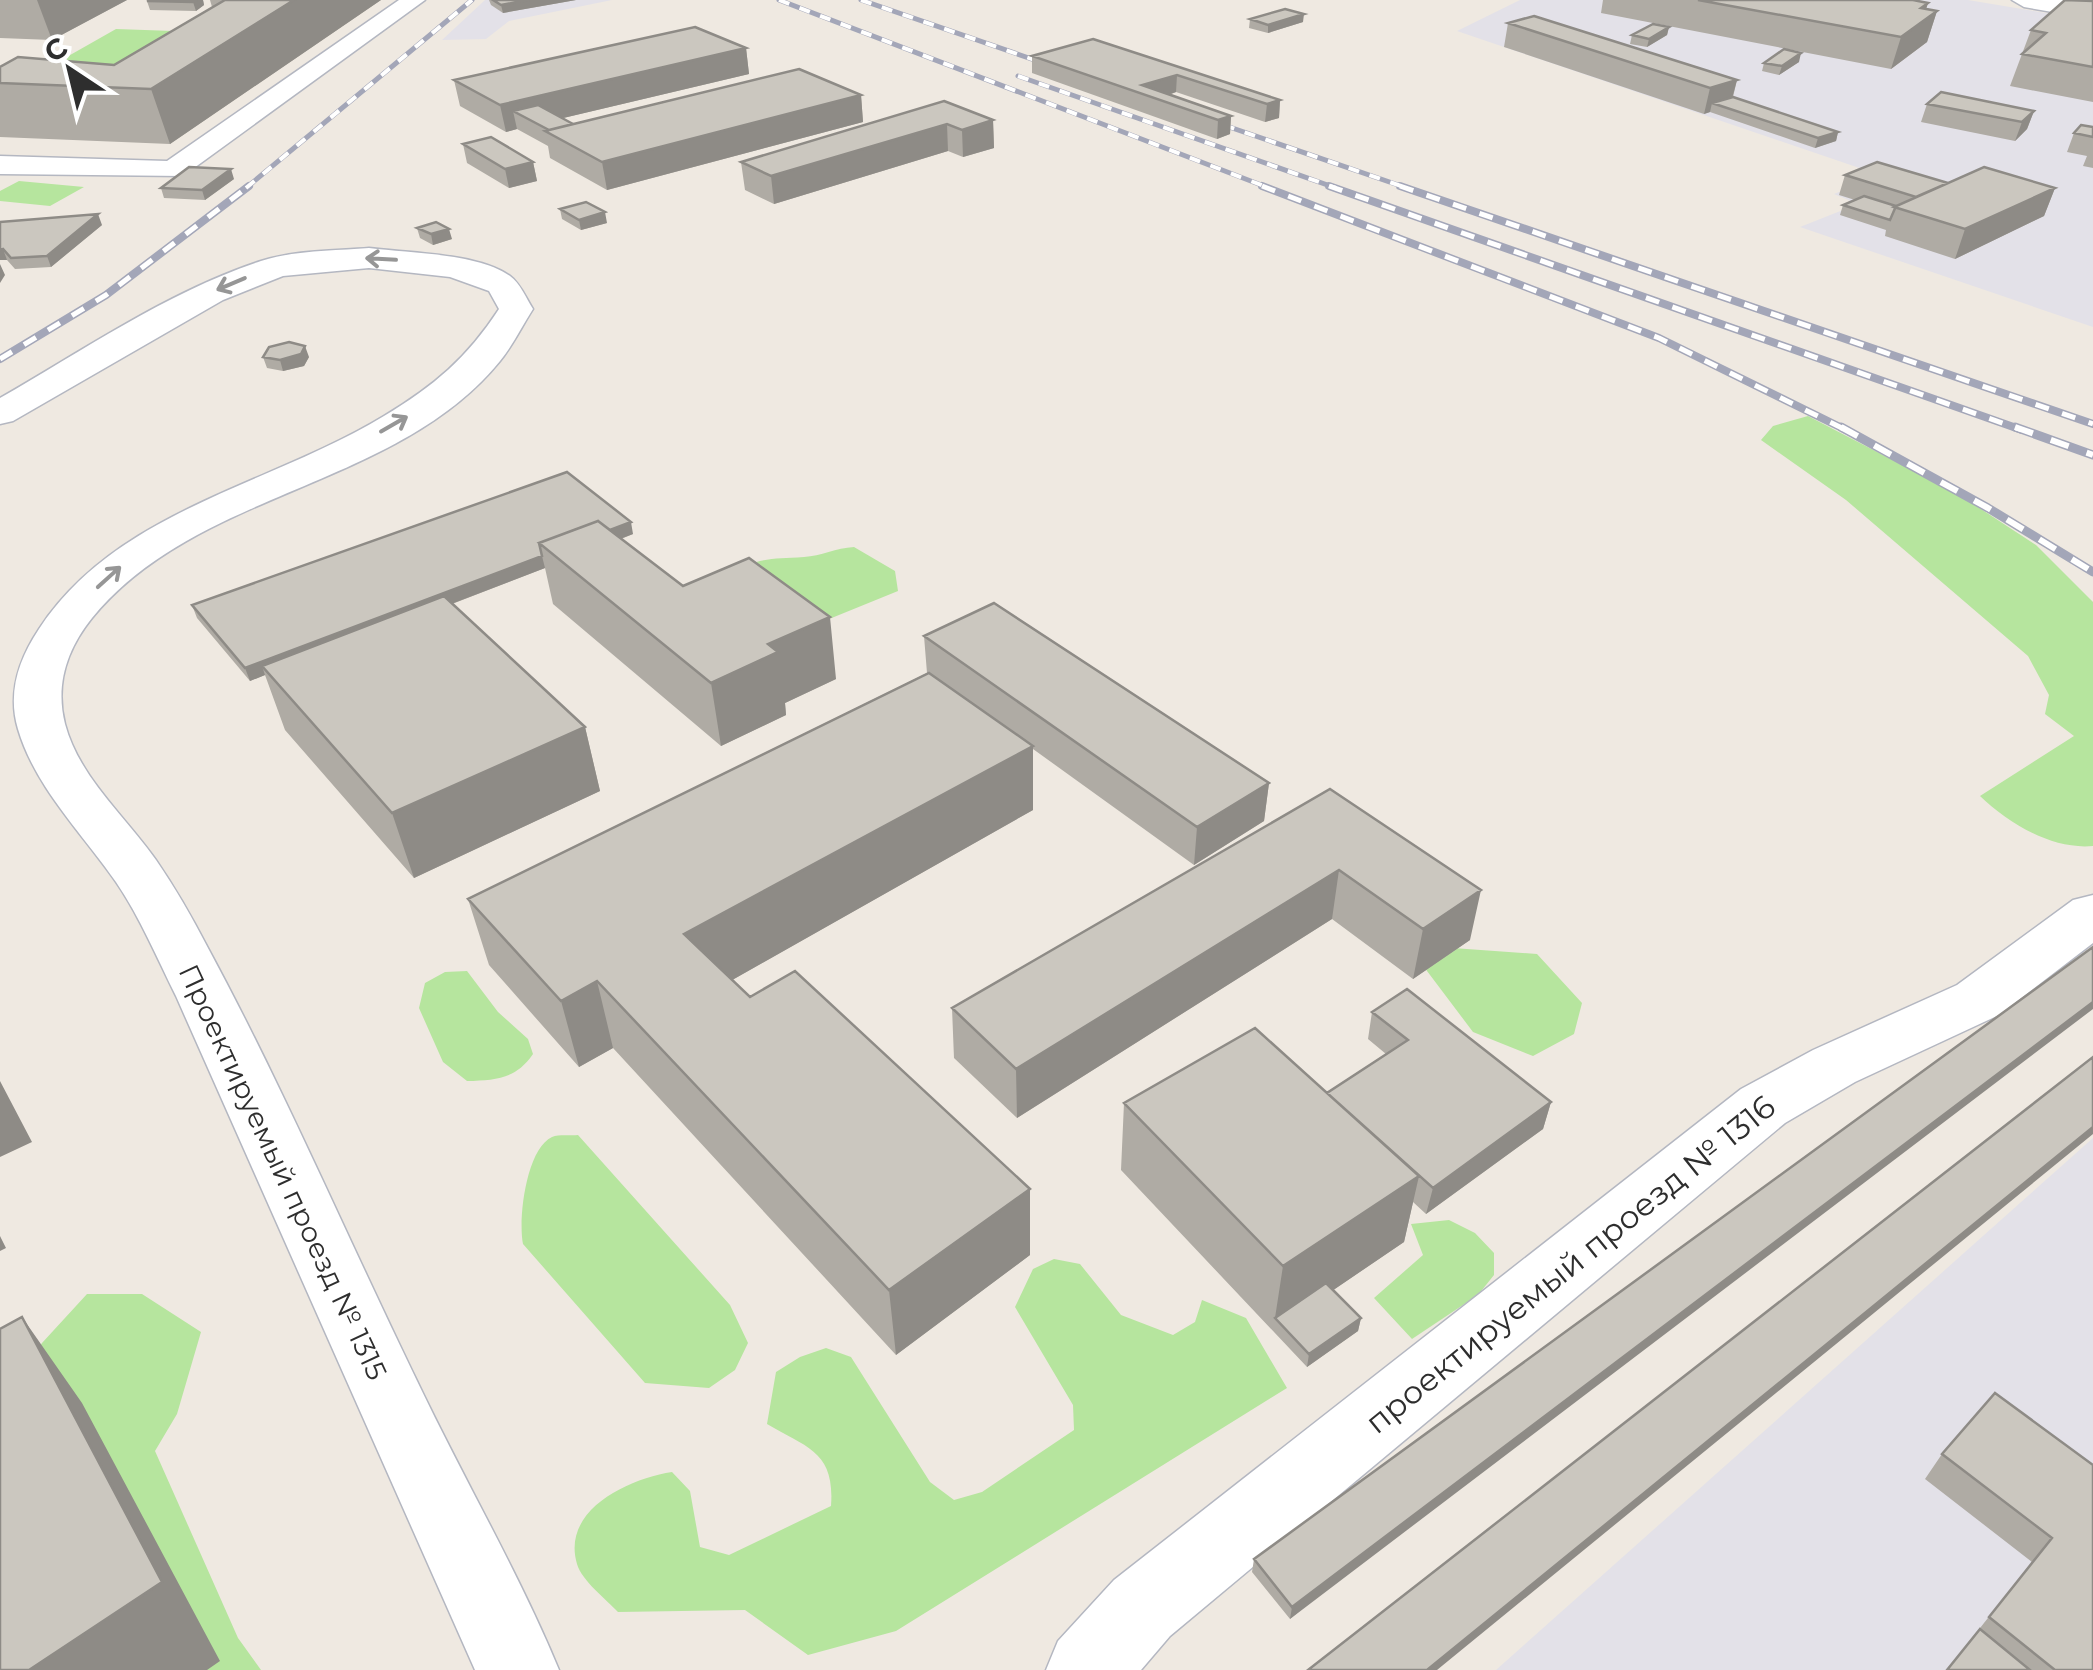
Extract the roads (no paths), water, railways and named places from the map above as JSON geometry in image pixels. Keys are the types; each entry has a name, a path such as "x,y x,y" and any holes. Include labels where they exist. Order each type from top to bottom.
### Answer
{"street":[{"path":"0,164 173,170 414,0"},
{"path":"2024,0 2093,12"},
{"name":"Проектируемый проезд № 1315","path":"0,413 211,292 272,268 301,262 369,258 450,266 502,285 516,309 487,356 448,390 342,453 164,536 120,567 79,605 48,652 36,698 47,746 148,888 236,1056 420,1470 518,1670"},
{"name":"проектируемый проезд № 1316","path":"1088,1670 1142,1608 1763,1106 1834,1066 1978,1000 2093,914"}],"railway":[{"path":"246,188 472,0"},
{"path":"779,0 1269,188"},
{"path":"861,0 1055,67"},
{"path":"1018,76 1336,188"},
{"path":"1203,118 1407,188"},
{"path":"0,359 106,295 249,186"},
{"path":"1262,186 1659,338 1846,430"},
{"path":"1329,186 2022,430"},
{"path":"1400,186 2093,424"},
{"path":"1841,427 1988,508 2093,572"},
{"path":"2015,427 2093,455"}]}
